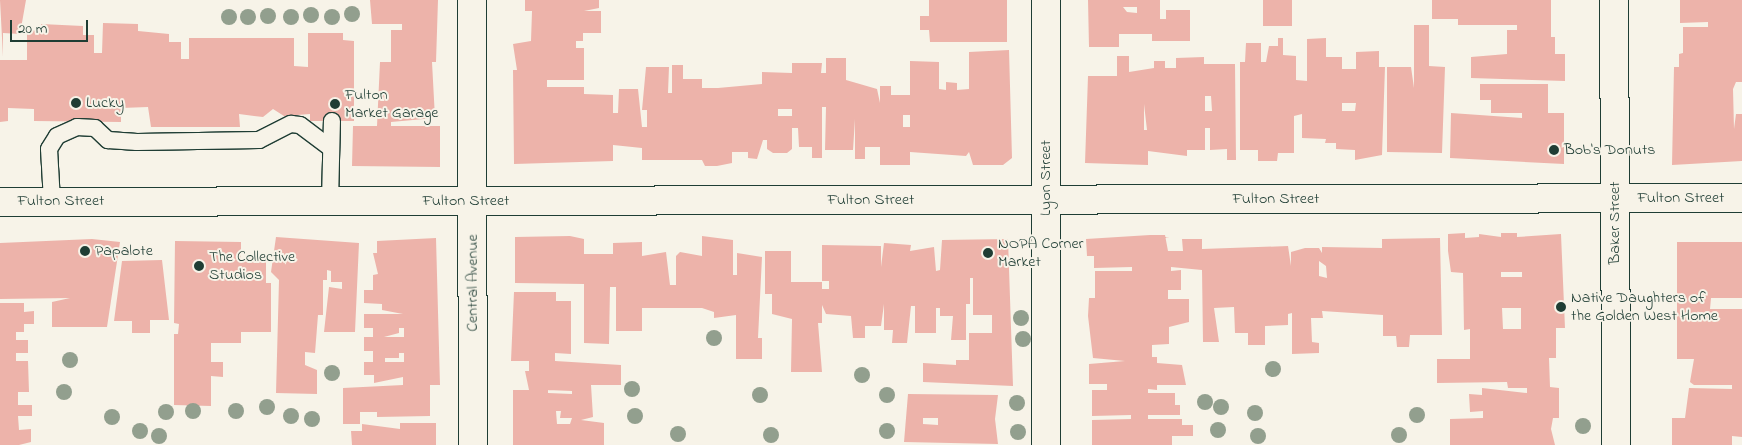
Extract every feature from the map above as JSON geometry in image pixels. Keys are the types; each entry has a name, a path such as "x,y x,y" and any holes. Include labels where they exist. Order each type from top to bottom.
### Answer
{"street":[{"name":"Central Avenue","path":"472,0 473,445"},
{"name":"Lyon Street","path":"1046,0 1046,445"},
{"name":"Baker Street","path":"1614,0 1616,445"},
{"name":"Fulton Street","path":"0,202 1742,198"}],"lane":[{"path":"330,201 332,121"},
{"path":"52,201 49,149 57,136 77,127 95,128 108,140 127,142 259,140 291,124 300,125 330,148"}],"building":[{"path":"0,0 26,0 20,34 3,33 3,57"},
{"path":"370,0 438,0 436,62 432,62 435,118 391,122 391,126 440,126 440,167 352,166 353,126 377,126 380,62 391,62 391,30 402,30 402,24 372,24"},
{"path":"525,0 599,0 599,8 584,11 601,11 601,33 583,33 583,41 576,41 576,48 584,48 584,80 547,80 547,87 584,87 584,94 613,95 613,113 618,113 619,89 638,89 642,127 647,127 647,110 642,110 646,67 669,67 668,93 672,93 672,65 683,65 683,79 702,79 702,88 718,88 762,84 762,72 792,73 792,63 822,63 821,73 826,73 826,58 846,58 846,80 877,89 880,103 880,86 891,86 891,95 910,95 910,61 939,62 939,89 946,90 946,82 957,83 957,90 969,89 969,52 1009,50 1012,158 1003,165 973,165 969,152 966,156 910,152 910,165 880,165 880,147 865,147 865,159 855,159 855,119 853,150 825,150 826,107 822,107 822,158 812,158 812,147 799,147 798,128 792,128 792,149 787,153 773,153 767,149 767,140 763,140 757,159 748,158 748,152 732,152 732,163 717,166 705,166 702,160 642,160 642,148 613,145 613,161 514,164 513,70 517,70 513,44 531,41 532,11 525,11","holes":["778,109 792,109 792,116 778,116","903,115 910,115 910,127 903,127"]},
{"path":"929,0 1007,0 1007,42 930,42 929,30 920,30 920,16 929,16"},
{"path":"1088,0 1160,0 1160,19 1166,19 1166,10 1190,10 1190,41 1152,41 1152,34 1119,34 1119,47 1089,47","holes":["1123,7 1137,7 1137,13 1127,12"]},
{"path":"1263,0 1292,0 1292,26 1263,26"},
{"path":"1432,0 1551,0 1551,37 1555,37 1555,54 1565,54 1565,81 1471,78 1471,57 1507,54 1507,30 1517,30 1517,25 1458,25 1458,19 1432,19"},
{"path":"1680,0 1742,0 1742,82 1736,82 1733,89 1734,129 1736,114 1742,114 1742,161 1672,165 1674,67 1679,67 1679,54 1683,53 1683,27 1708,27 1708,22 1680,23"},
{"path":"103,23 138,24 138,31 169,34 169,42 181,42 181,59 189,59 189,38 294,38 294,66 308,67 308,33 343,33 343,40 354,41 354,121 310,121 310,114 284,116 273,109 263,117 239,114 240,127 151,127 148,107 121,108 121,122 34,121 34,109 8,108 8,121 0,122 0,60 27,60 27,30 41,31 41,24 83,26 83,35 94,35 94,53 102,53"},
{"path":"1414,25 1429,25 1429,66 1445,67 1442,153 1387,152 1387,67 1411,67 1414,88"},
{"path":"1278,38 1283,38 1283,55 1296,56 1296,80 1307,81 1307,39 1326,38 1326,57 1342,57 1342,69 1356,69 1356,52 1379,51 1379,67 1385,67 1382,155 1355,160 1355,150 1336,149 1336,143 1325,143 1326,139 1302,138 1302,114 1294,116 1294,153 1278,153 1277,161 1258,161 1258,150 1240,150 1240,62 1245,62 1246,43 1261,43 1261,62 1266,62 1269,46 1278,46","holes":["1342,103 1356,103 1355,111 1342,111"]},
{"path":"1117,56 1129,56 1129,72 1154,68 1154,61 1165,61 1165,68 1176,68 1176,58 1204,57 1204,64 1235,64 1236,160 1227,160 1227,149 1210,150 1210,128 1205,128 1205,150 1187,150 1187,156 1148,151 1148,165 1085,163 1088,76 1117,76","holes":["1205,96 1211,96 1212,111 1205,111","1144,104 1147,130 1144,130"]},
{"path":"1480,84 1548,84 1548,113 1564,113 1564,164 1450,158 1451,113 1522,118 1522,113 1491,113 1491,100 1480,100"},
{"path":"1465,233 1465,238 1479,237 1479,234 1501,237 1501,233 1517,233 1517,237 1561,234 1565,328 1556,328 1556,358 1549,358 1550,387 1559,388 1559,418 1553,418 1551,429 1555,445 1450,445 1450,419 1483,418 1483,411 1470,412 1469,394 1482,395 1482,388 1527,393 1527,388 1508,388 1507,382 1437,383 1437,359 1470,359 1470,329 1464,330 1463,273 1451,272 1448,234","holes":["1501,272 1522,272 1522,277 1501,277","1502,308 1521,308 1521,329 1503,329"]},
{"path":"1165,235 1168,251 1183,251 1182,239 1202,239 1202,249 1288,246 1291,266 1291,252 1305,248 1319,248 1322,253 1322,247 1382,248 1382,239 1440,238 1442,335 1410,335 1409,347 1397,347 1396,336 1383,336 1383,315 1322,311 1323,318 1311,318 1312,342 1319,343 1319,353 1292,354 1292,313 1288,314 1288,325 1265,326 1265,345 1248,345 1248,333 1235,333 1234,307 1214,308 1219,342 1203,342 1202,270 1171,267 1171,271 1181,270 1181,290 1168,290 1168,299 1189,299 1189,322 1169,327 1169,344 1152,345 1152,357 1157,357 1157,363 1182,365 1186,385 1157,385 1157,390 1148,389 1148,393 1175,393 1175,405 1180,405 1180,415 1148,415 1148,419 1182,419 1182,425 1193,425 1193,436 1172,436 1172,445 1092,445 1092,420 1131,419 1131,415 1092,416 1092,390 1107,390 1107,384 1089,384 1089,364 1125,361 1093,358 1088,316 1089,298 1095,298 1095,271 1132,271 1132,267 1094,268 1094,256 1087,256 1086,239","holes":["1319,261 1326,266 1327,278 1319,276"]},
{"path":"570,236 584,239 584,254 613,254 613,243 642,242 642,256 666,252 670,285 676,285 676,256 680,252 702,256 702,236 733,240 733,275 737,275 737,253 762,257 758,338 762,338 762,359 736,359 736,315 714,318 714,312 702,308 642,308 642,331 616,331 616,287 610,287 609,344 584,343 584,284 515,283 515,237"},
{"path":"276,237 359,243 355,332 324,332 329,287 342,289 342,282 331,282 331,271 327,270 327,280 323,280 323,315 318,315 315,353 305,352 305,365 317,370 317,394 276,393 279,280 271,272"},
{"path":"436,238 440,385 430,385 430,416 377,417 377,412 360,412 360,424 343,424 343,388 403,385 403,377 374,383 374,375 364,375 364,362 373,362 373,351 364,351 364,337 373,337 373,328 364,328 364,314 403,314 382,310 382,304 364,303 364,290 373,290 373,275 378,274 373,253 377,253 377,241","holes":["399,328 404,328 404,337 384,337 399,333","399,353 404,353 404,362 385,362 385,358 399,358"]},
{"path":"92,239 120,242 107,327 52,327 52,302 70,298 0,299 0,243"},
{"path":"1008,239 1013,386 923,382 923,363 956,365 956,360 969,360 969,333 992,333 992,315 973,315 973,278 970,278 970,304 966,304 966,340 951,340 953,316 940,316 940,308 936,308 936,333 915,333 915,306 911,306 907,343 892,343 893,330 884,330 884,304 881,326 865,326 865,338 853,338 851,316 826,314 822,305 822,323 818,323 822,372 791,372 792,319 772,314 772,294 765,294 765,251 791,251 791,282 822,282 822,289 829,289 829,281 822,281 822,245 881,246 881,267 884,243 911,245 910,251 934,247 936,271 940,270 942,240"},
{"path":"175,241 241,242 241,258 266,258 266,283 271,283 271,332 241,332 241,343 211,343 211,362 223,362 223,377 211,376 211,406 174,405 174,334 178,334 179,324 174,323"},
{"path":"1677,242 1742,242 1742,298 1711,298 1710,309 1742,309 1742,437 1732,436 1732,445 1672,445 1672,418 1685,418 1689,388 1732,389 1732,385 1694,385 1690,382 1694,359 1677,359"},
{"path":"162,260 169,320 150,320 150,333 132,333 132,321 114,321 122,261"},
{"path":"514,292 556,292 556,301 571,301 571,354 555,353 555,361 621,365 621,385 591,385 593,417 581,420 604,423 604,445 513,445 513,390 529,390 525,371 529,371 529,361 511,361","holes":["548,390 572,391 572,394 548,393","556,411 561,411 560,418 572,418 570,424 557,424"]},
{"path":"0,303 24,303 24,312 34,311 34,324 24,324 24,332 16,332 16,340 28,340 28,353 16,353 16,361 28,361 29,392 18,392 18,405 32,405 32,416 18,416 19,430 31,429 31,442 19,445 0,445"},
{"path":"908,394 998,395 995,419 998,444 904,442","holes":["923,418 938,418 938,425 923,424"]},
{"path":"400,423 436,423 436,445 352,445 351,431 362,431 362,424 400,429"}],"place":[{"name":"Lucky","path":"76,103"},
{"name":"Fulton Market Garage","path":"335,104"},
{"name":"Bob's Donuts","path":"1554,150"},
{"name":"Papalote","path":"85,251"},
{"name":"NOPA Corner Market","path":"988,253"},
{"name":"The Collective Studios","path":"199,266"},
{"name":"Native Daughters of the Golden West Home","path":"1561,307"}]}
